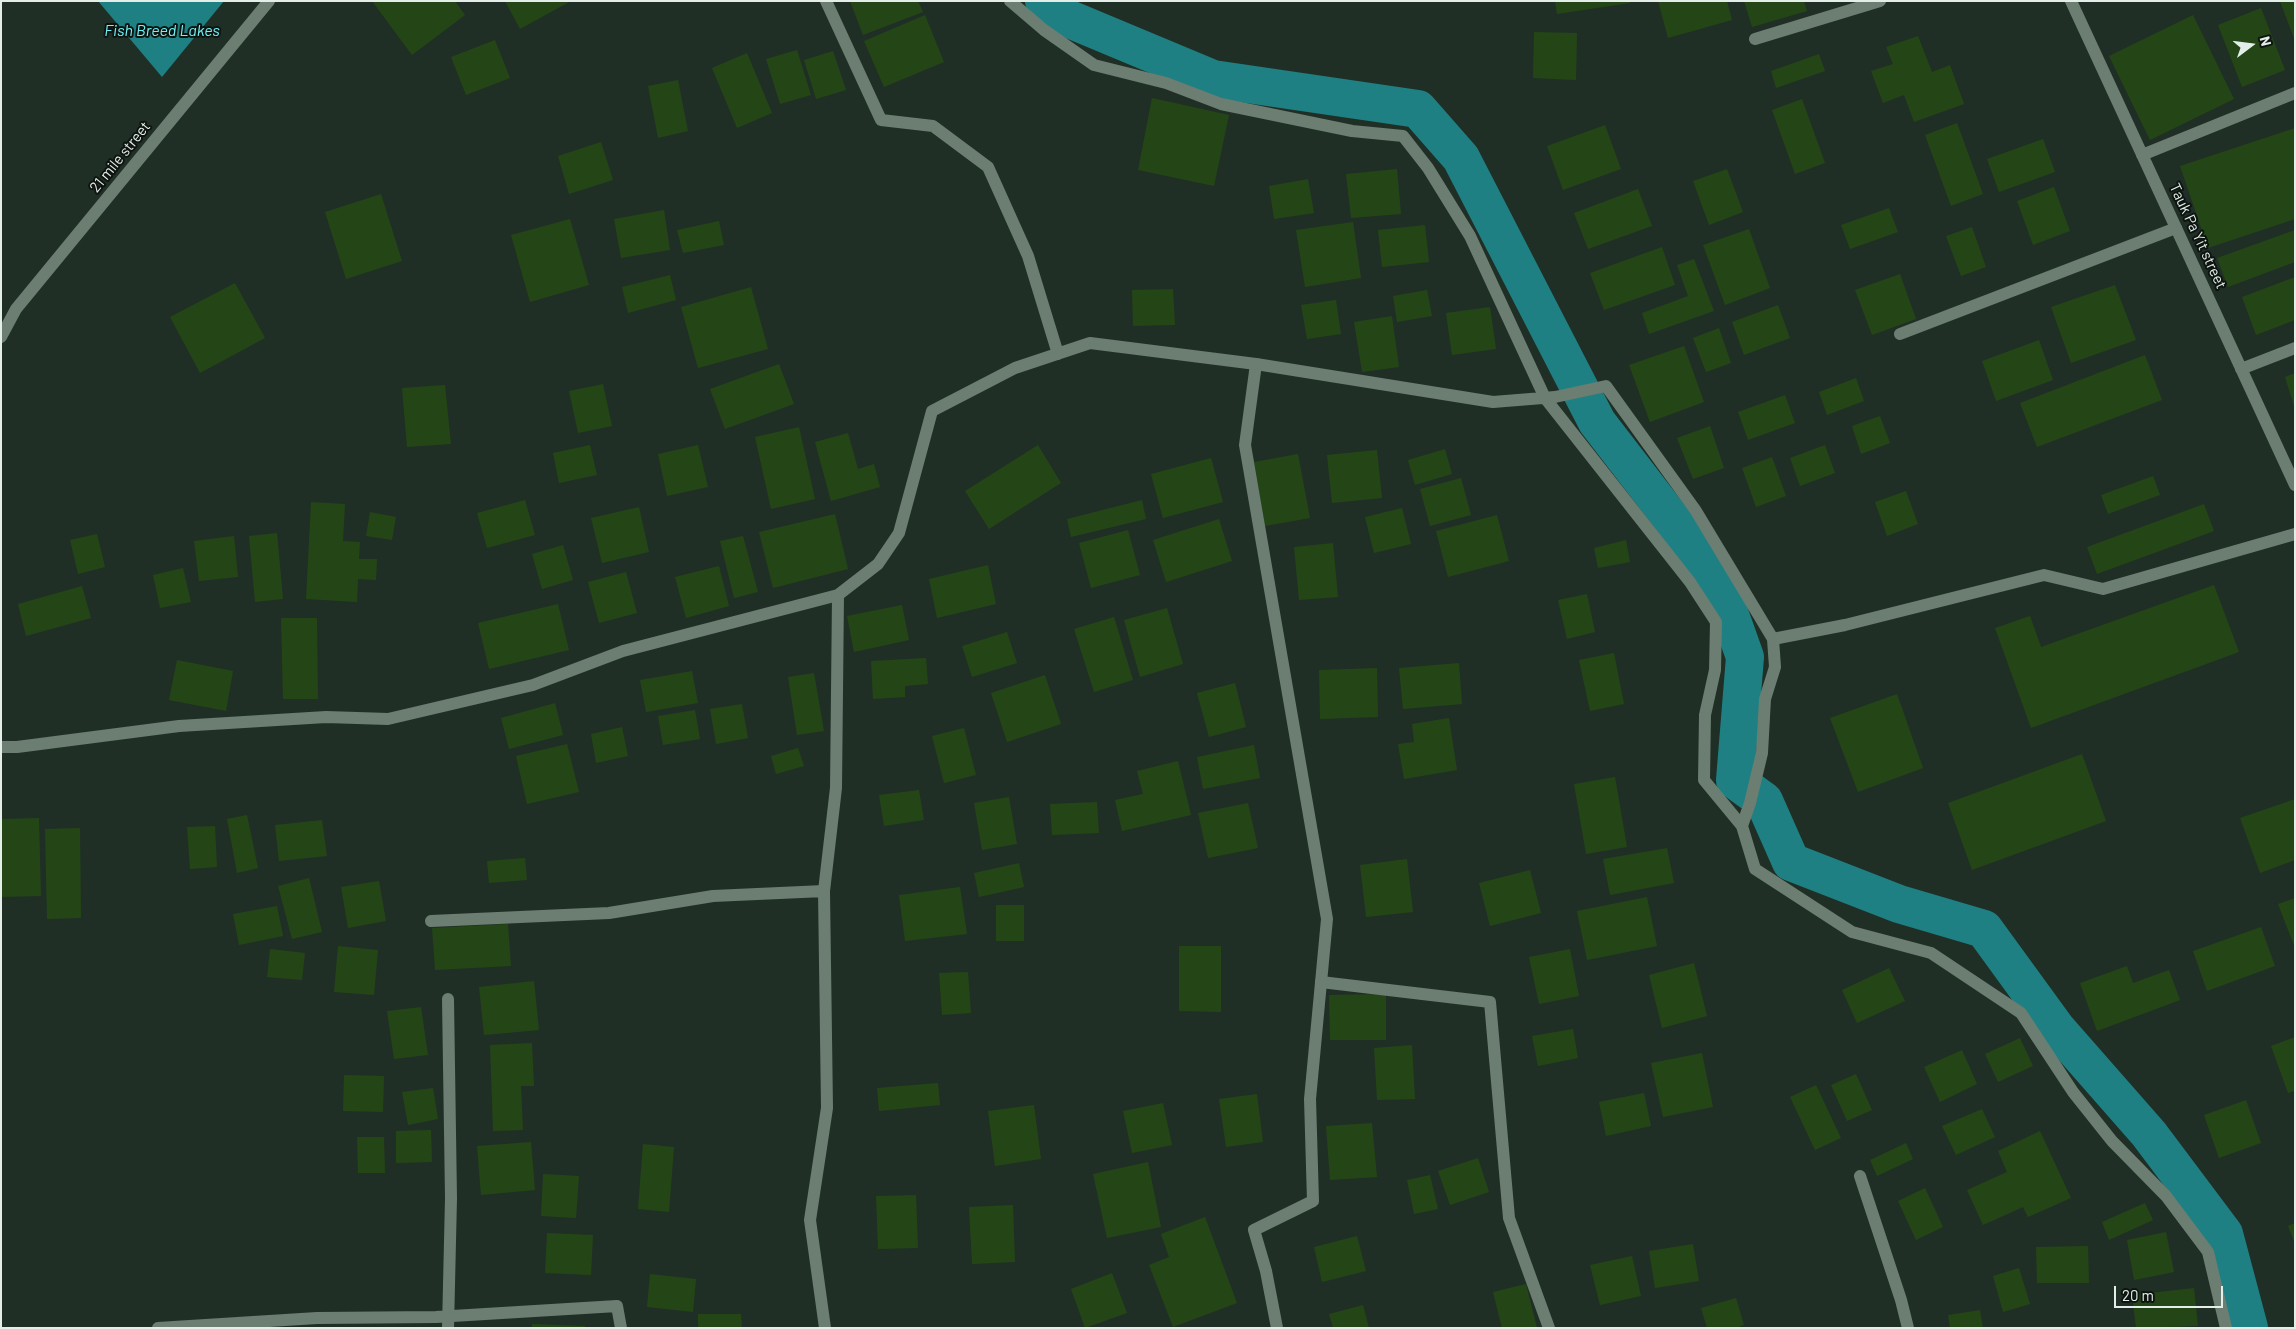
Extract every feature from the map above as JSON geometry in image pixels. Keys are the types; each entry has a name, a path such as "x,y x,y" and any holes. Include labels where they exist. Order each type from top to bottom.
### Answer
{"street":[{"name":"21 mile street","path":"1,337 16,309 269,1"},
{"path":"826,1 881,120 933,126 988,167 1028,256 1058,354"},
{"path":"1010,1 1044,30 1094,65 1166,83 1221,104 1352,131 1403,136 1428,168 1470,236 1550,397 1690,582 1716,622 1715,670 1706,715 1704,780 1742,826 1755,869 1852,932 1931,953 2020,1013 2074,1092 2112,1141 2166,1196 2208,1252 2226,1328"},
{"path":"1755,39 1880,1"},
{"name":"Tauk Pa Yit street","path":"2071,1 2295,485"},
{"path":"2142,155 2295,93"},
{"path":"1900,334 2176,228"},
{"path":"1,747 17,747 179,726 326,717 388,719 533,685 623,651 838,595 878,564 899,532 932,411 1015,368 1090,343 1256,364 1493,402 1550,397 1606,386 1696,511 1773,639 1775,667 1765,699 1762,754 1750,803 1742,826"},
{"path":"2241,369 2295,348"},
{"path":"1256,364 1246,446 1327,920 1310,1098 1312,1201 1254,1230 1266,1271 1276,1328"},
{"path":"1773,639 1845,625 2044,575 2103,589 2295,534"},
{"path":"825,1328 810,1220 827,1108 824,891 836,788 838,595"},
{"path":"431,921 608,913 713,896 824,891"},
{"path":"1321,982 1490,1002 1509,1218 1549,1328"},
{"path":"448,999 451,1198 448,1322"},
{"path":"1860,1176 1901,1300 1908,1328"},
{"path":"158,1328 318,1318 448,1322 617,1306 621,1328"}],"water":[{"name":"Fish Breed Lakes","path":"98,1 224,1 162,77"}],"building":[{"path":"372,1 455,1 465,15 412,55"},
{"path":"505,1 571,1 520,29"},
{"path":"850,1 918,1 923,12 863,35"},
{"path":"1555,1 1630,1 1630,3 1557,14"},
{"path":"1658,1 1727,1 1732,20 1668,38"},
{"path":"1744,1 1804,1 1807,11 1752,27"},
{"path":"2280,1 2295,1 2295,41"},
{"path":"2261,8 2285,70 2242,87 2218,25"},
{"path":"925,15 944,62 884,87 864,41"},
{"path":"2193,15 2234,99 2150,140 2109,56"},
{"path":"1534,32 1577,33 1576,80 1533,78"},
{"path":"1918,36 1932,72 1950,65 1964,104 1914,122 1904,95 1883,103 1871,71 1893,64 1886,47"},
{"path":"495,40 510,78 466,95 451,57"},
{"path":"797,50 811,95 780,104 766,59"},
{"path":"833,51 846,90 816,99 804,60"},
{"path":"747,53 772,113 737,128 712,68"},
{"path":"1819,54 1825,71 1776,88 1771,71"},
{"path":"678,80 688,131 658,138 648,86"},
{"path":"1152,98 1229,115 1214,186 1138,170"},
{"path":"1802,99 1825,163 1795,174 1772,110"},
{"path":"1957,123 1983,194 1951,206 1925,135"},
{"path":"1605,125 1621,169 1563,190 1547,146"},
{"path":"2295,128 2295,219 2208,248 2180,166"},
{"path":"2043,139 2055,172 1999,192 1987,159"},
{"path":"601,142 613,180 569,194 558,156"},
{"path":"1397,169 1401,214 1351,218 1346,174"},
{"path":"1727,169 1743,212 1709,225 1693,181"},
{"path":"1308,179 1314,213 1274,219 1269,186"},
{"path":"2054,187 2070,231 2033,245 2017,201"},
{"path":"1638,189 1652,226 1588,249 1574,213"},
{"path":"381,194 402,261 346,279 325,212"},
{"path":"1889,208 1898,232 1850,249 1841,225"},
{"path":"664,210 670,250 621,258 614,219"},
{"path":"570,219 589,285 530,302 511,235"},
{"path":"719,221 724,245 683,253 677,230"},
{"path":"1353,222 1361,278 1305,287 1296,230"},
{"path":"1425,225 1429,262 1382,267 1378,230"},
{"path":"1972,227 1986,267 1961,276 1946,236"},
{"path":"1749,229 1770,288 1725,305 1703,245"},
{"path":"2295,230 2295,262 2228,287 2217,258"},
{"path":"1662,247 1675,285 1604,310 1590,273"},
{"path":"1694,259 1714,311 1649,334 1642,313 1688,296 1677,265"},
{"path":"1900,274 1916,319 1872,335 1855,290"},
{"path":"670,275 676,300 628,313 622,287"},
{"path":"2295,277 2295,320 2256,335 2242,297"},
{"path":"235,283 265,338 200,373 170,317"},
{"path":"2115,285 2136,340 2071,363 2051,307"},
{"path":"751,287 768,349 698,368 681,307"},
{"path":"1173,289 1175,325 1133,326 1132,290"},
{"path":"1427,290 1432,316 1397,322 1393,296"},
{"path":"1336,300 1341,334 1307,339 1301,305"},
{"path":"1778,305 1790,338 1744,355 1732,322"},
{"path":"1490,307 1496,349 1452,355 1446,313"},
{"path":"1392,316 1399,367 1362,372 1354,322"},
{"path":"1719,328 1731,363 1706,372 1693,338"},
{"path":"2039,340 2053,380 1996,401 1982,361"},
{"path":"1684,346 1704,402 1650,422 1629,365"},
{"path":"2145,355 2162,400 2037,447 2020,403"},
{"path":"779,364 794,404 725,429 710,389"},
{"path":"2295,373 2295,406 2294,406 2285,377"},
{"path":"1856,378 1864,401 1827,415 1819,392"},
{"path":"603,384 612,426 578,433 569,391"},
{"path":"445,385 451,444 407,447 402,388"},
{"path":"1785,395 1795,423 1748,440 1738,412"},
{"path":"1880,416 1890,443 1861,454 1852,426"},
{"path":"1710,426 1724,468 1693,479 1677,438"},
{"path":"799,427 815,499 771,509 755,437"},
{"path":"848,433 858,469 874,464 880,487 831,501 815,442"},
{"path":"590,445 597,475 559,483 553,453"},
{"path":"698,445 708,487 667,496 658,454"},
{"path":"1038,445 1061,483 989,529 965,491"},
{"path":"1825,445 1835,473 1800,486 1790,458"},
{"path":"1445,449 1452,474 1415,485 1408,460"},
{"path":"1377,450 1382,498 1332,503 1327,455"},
{"path":"1298,454 1310,518 1265,526 1254,462"},
{"path":"1772,457 1786,496 1756,507 1742,468"},
{"path":"1211,458 1223,502 1163,518 1151,474"},
{"path":"2153,476 2160,495 2108,514 2101,495"},
{"path":"1461,478 1471,515 1430,526 1420,489"},
{"path":"1906,491 1918,524 1887,536 1875,502"},
{"path":"525,500 535,535 487,548 477,513"},
{"path":"1142,500 1146,519 1071,537 1067,519"},
{"path":"311,502 345,504 343,541 360,542 359,559 377,559 376,580 358,579 357,602 306,599"},
{"path":"2204,504 2214,531 2097,574 2087,547"},
{"path":"639,507 649,552 602,563 591,518"},
{"path":"1402,508 1411,544 1374,553 1365,517"},
{"path":"370,512 396,517 392,540 366,536"},
{"path":"835,514 848,569 773,588 759,532"},
{"path":"1497,515 1509,561 1448,577 1436,531"},
{"path":"1219,519 1232,561 1166,582 1153,540"},
{"path":"1128,530 1140,575 1091,588 1079,543"},
{"path":"277,533 283,599 255,602 249,536"},
{"path":"97,534 105,567 78,574 70,540"},
{"path":"234,536 238,577 199,581 194,541"},
{"path":"743,536 758,592 734,598 720,541"},
{"path":"1626,540 1630,562 1598,568 1594,548"},
{"path":"1333,543 1338,597 1299,600 1294,547"},
{"path":"563,545 573,580 542,589 532,554"},
{"path":"988,565 996,604 937,618 929,579"},
{"path":"719,566 729,606 686,618 675,577"},
{"path":"183,568 191,602 160,608 153,575"},
{"path":"626,572 637,613 599,623 588,582"},
{"path":"2214,585 2239,652 2031,728 1995,628 2030,616 2041,647"},
{"path":"82,586 91,618 26,636 18,604"},
{"path":"1587,594 1595,632 1567,639 1558,600"},
{"path":"558,604 569,650 489,669 478,623"},
{"path":"902,605 909,640 854,652 847,616"},
{"path":"1167,608 1183,664 1140,677 1124,620"},
{"path":"1114,617 1133,680 1094,692 1074,629"},
{"path":"281,618 317,618 318,699 283,699"},
{"path":"1007,632 1017,663 972,677 962,646"},
{"path":"1614,653 1624,704 1590,711 1579,660"},
{"path":"926,658 928,684 905,686 905,697 873,699 871,661"},
{"path":"177,660 233,671 226,711 169,700"},
{"path":"1459,663 1462,704 1403,709 1399,668"},
{"path":"1377,668 1378,717 1320,719 1319,670"},
{"path":"692,671 698,703 646,712 640,680"},
{"path":"814,673 824,731 797,735 788,677"},
{"path":"1045,675 1061,724 1007,742 991,693"},
{"path":"1235,683 1246,727 1209,737 1197,693"},
{"path":"1897,694 1923,768 1858,792 1830,718"},
{"path":"555,703 563,735 509,749 501,718"},
{"path":"742,704 748,738 716,744 710,709"},
{"path":"695,710 700,739 663,745 658,716"},
{"path":"1449,718 1457,770 1404,779 1398,744 1414,742 1412,724"},
{"path":"622,727 628,756 596,763 591,734"},
{"path":"964,728 976,775 944,783 932,736"},
{"path":"567,744 579,792 527,804 516,756"},
{"path":"1254,745 1260,778 1203,789 1197,757"},
{"path":"798,748 804,766 776,774 771,756"},
{"path":"2082,754 2106,821 1972,870 1948,803"},
{"path":"1178,761 1191,815 1122,831 1115,800 1143,794 1137,771"},
{"path":"1615,777 1627,847 1586,854 1574,784"},
{"path":"919,790 924,820 884,826 879,795"},
{"path":"1009,797 1017,844 982,850 974,803"},
{"path":"2295,799 2295,860 2260,873 2240,818"},
{"path":"1097,802 1099,833 1052,835 1050,804"},
{"path":"1248,803 1258,848 1208,858 1198,813"},
{"path":"247,815 258,868 237,873 227,819"},
{"path":"39,818 41,896 1,897 1,819"},
{"path":"322,820 327,856 279,861 275,825"},
{"path":"215,826 217,867 190,869 187,827"},
{"path":"80,828 81,918 47,919 45,829"},
{"path":"1667,848 1674,883 1610,895 1603,859"},
{"path":"525,858 527,880 489,883 487,861"},
{"path":"1407,859 1413,912 1366,917 1360,865"},
{"path":"1019,863 1024,887 979,897 974,873"},
{"path":"1530,870 1541,913 1490,926 1479,883"},
{"path":"309,878 322,932 292,939 278,886"},
{"path":"379,881 386,921 348,928 341,887"},
{"path":"960,887 967,934 905,941 899,895"},
{"path":"1647,897 1657,946 1587,960 1577,911"},
{"path":"2295,898 2295,948 2278,904"},
{"path":"996,905 1024,905 1024,941 996,941"},
{"path":"277,906 283,936 239,945 233,914"},
{"path":"508,924 511,966 435,970 432,928"},
{"path":"2261,927 2275,966 2207,991 2193,951"},
{"path":"338,946 378,950 374,995 334,992"},
{"path":"1179,946 1221,946 1221,1012 1179,1011"},
{"path":"270,949 305,953 302,980 267,977"},
{"path":"1570,949 1579,996 1539,1004 1529,957"},
{"path":"1694,963 1707,1016 1662,1028 1649,975"},
{"path":"2127,966 2133,983 2169,970 2180,1000 2097,1031 2080,983"},
{"path":"1889,968 1905,1001 1857,1023 1842,990"},
{"path":"968,972 971,1013 942,1015 939,973"},
{"path":"534,981 539,1030 484,1035 479,987"},
{"path":"1386,994 1386,1040 1330,1040 1329,995"},
{"path":"421,1007 428,1055 394,1059 387,1011"},
{"path":"1573,1029 1578,1058 1538,1066 1532,1036"},
{"path":"2295,1037 2295,1091 2288,1093 2271,1046"},
{"path":"2020,1038 2033,1066 1998,1082 1985,1054"},
{"path":"532,1043 534,1086 521,1086 523,1130 493,1131 490,1045"},
{"path":"1412,1045 1415,1099 1377,1100 1374,1048"},
{"path":"1962,1050 1977,1084 1940,1102 1924,1067"},
{"path":"1702,1053 1713,1107 1663,1117 1651,1063"},
{"path":"1856,1074 1872,1110 1847,1121 1831,1085"},
{"path":"344,1075 384,1076 383,1112 343,1111"},
{"path":"938,1083 940,1105 879,1111 877,1088"},
{"path":"1816,1085 1841,1138 1815,1150 1790,1097"},
{"path":"433,1088 438,1119 408,1125 402,1092"},
{"path":"1644,1093 1651,1126 1606,1136 1599,1102"},
{"path":"1257,1094 1263,1142 1226,1147 1219,1099"},
{"path":"2246,1100 2261,1143 2219,1158 2204,1115"},
{"path":"1163,1103 1172,1145 1132,1153 1123,1111"},
{"path":"1034,1105 1041,1159 995,1166 988,1111"},
{"path":"1982,1109 1995,1137 1956,1155 1942,1126"},
{"path":"1372,1123 1377,1177 1330,1180 1326,1126"},
{"path":"431,1130 432,1162 396,1163 396,1131"},
{"path":"2040,1131 2071,1198 2028,1217 2023,1207 1983,1225 1967,1190 2007,1172 1998,1151"},
{"path":"357,1137 384,1137 385,1173 358,1173"},
{"path":"531,1142 535,1190 481,1195 477,1146"},
{"path":"1906,1143 1913,1159 1877,1176 1870,1160"},
{"path":"643,1144 674,1147 669,1212 638,1209"},
{"path":"1478,1158 1489,1192 1450,1205 1438,1171"},
{"path":"1148,1162 1161,1227 1107,1238 1093,1174"},
{"path":"543,1174 579,1176 576,1218 541,1216"},
{"path":"1430,1175 1438,1209 1414,1214 1407,1180"},
{"path":"1925,1188 1943,1227 1916,1240 1898,1201"},
{"path":"916,1195 918,1248 878,1249 876,1196"},
{"path":"2145,1203 2153,1220 2109,1240 2102,1222"},
{"path":"1013,1205 1015,1262 972,1264 969,1207"},
{"path":"1205,1217 1237,1303 1173,1327 1149,1265 1169,1257 1161,1234"},
{"path":"2295,1223 2295,1244 2288,1226"},
{"path":"2166,1232 2174,1272 2134,1280 2127,1240"},
{"path":"547,1233 593,1235 591,1275 545,1273"},
{"path":"1357,1236 1366,1271 1322,1282 1314,1247"},
{"path":"1693,1244 1699,1281 1655,1288 1649,1251"},
{"path":"2088,1246 2089,1283 2037,1283 2036,1247"},
{"path":"1632,1256 1641,1296 1600,1305 1590,1265"},
{"path":"2019,1268 2030,1304 2003,1312 1993,1276"},
{"path":"1112,1273 1127,1313 1085,1328 1071,1289"},
{"path":"650,1274 696,1279 693,1312 647,1307"},
{"path":"1526,1284 1537,1328 1502,1328 1493,1292"},
{"path":"2194,1288 2198,1326 2136,1328 2132,1295"},
{"path":"1736,1298 1744,1325 1736,1328 1707,1328 1701,1308"},
{"path":"1363,1305 1369,1328 1333,1328 1329,1314"},
{"path":"1980,1310 1983,1328 1950,1328 1948,1315"},
{"path":"698,1314 741,1314 742,1328 698,1328"},
{"path":"532,1324 585,1326 585,1328 532,1328"}],"waterway":[{"path":"1044,1 1062,16 1213,79 1418,109 1461,158 1597,422 1717,578 1745,657 1735,780 1764,801 1791,862 1899,904 1984,929 2056,1028 2149,1134 2224,1234 2249,1328"}]}
